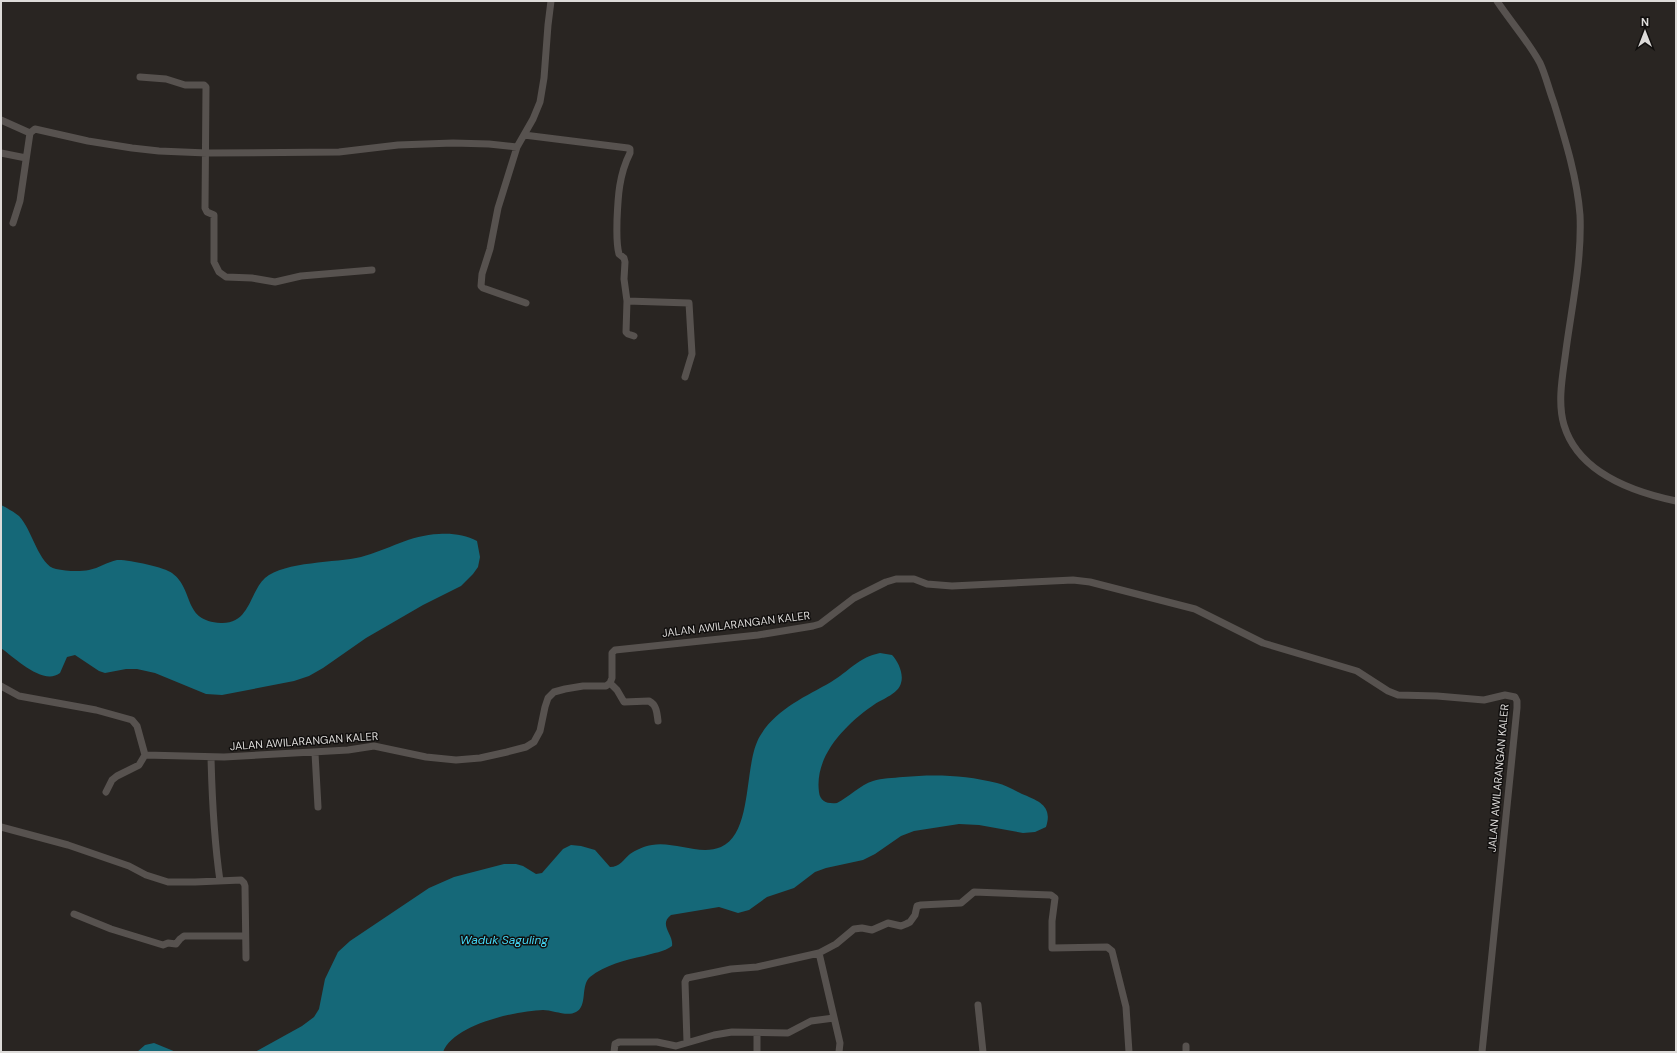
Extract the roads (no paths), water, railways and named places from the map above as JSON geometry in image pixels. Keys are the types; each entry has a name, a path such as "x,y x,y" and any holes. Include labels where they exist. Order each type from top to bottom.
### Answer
{"street":[{"path":"526,303 481,286 482,274 490,249 498,208 517,147 537,109 542,95 551,1"},
{"path":"1497,1 1528,43 1540,64 1571,160 1577,190 1580,214 1579,245 1561,392 1562,417 1564,426 1578,452 1606,476 1616,482 1646,493 1676,501"},
{"path":"140,77 166,79 184,84 205,86 205,208 207,212 214,215 214,262 222,275 226,277 252,278 275,282 300,276 372,270"},
{"path":"1,120 30,133"},
{"path":"13,223 20,201 30,133 36,129 88,141 126,147 159,151 206,153 339,152 398,145 453,143 489,144 517,147"},
{"path":"524,135 630,149 630,153 621,174 618,194 617,236 618,254 624,258 625,262 624,284 627,301 626,332 634,336"},
{"path":"1,153 26,158"},
{"path":"627,301 689,303 691,358 685,376"},
{"name":"JALAN AWILARANGAN KALER","path":"145,755 211,757 315,753 374,746 426,757 456,760 480,758 526,747 534,742 540,731 547,703 554,692 583,686 606,686 610,683 612,678 612,653 615,650 758,635 813,626 820,624 854,598 886,582 896,579 914,579 926,584 952,586 1073,580 1090,582 1195,610 1263,643 1356,670 1388,691 1398,695 1438,696 1484,700 1505,695 1513,696 1517,701 1517,708 1482,1052"},
{"path":"610,683 617,690 624,702 653,703 656,709 658,722"},
{"path":"1,686 19,696 96,710 132,720 137,726 145,755 139,765 112,780 106,792"},
{"path":"315,753 318,807"},
{"path":"211,757 214,842 220,881"},
{"path":"1,827 68,845 129,866 146,875 168,882 241,880 244,883 244,936 246,958"},
{"path":"687,1042 685,982 687,978 731,969 757,967 819,953 836,944 854,929 862,928 872,930 886,923 901,926 910,922 915,915 918,905 961,903 974,892 1051,895 1055,898 1052,921 1052,948 1107,948 1112,951 1126,1007 1129,1052"},
{"path":"74,914 111,929 162,945 168,943 176,944 180,938 184,936 244,936"},
{"path":"819,953 841,1048 839,1052"},
{"path":"978,1006 983,1052"},
{"path":"614,1052 615,1044 619,1042 657,1042 672,1046 732,1032 788,1033 811,1021 834,1018"},
{"path":"756,1033 757,1052"}],"water":[{"path":"1,505 19,516 24,522 40,554 50,566 56,569 85,571 113,561 122,560 162,568 172,573 179,580 184,588 190,604 200,617 209,621 221,623 231,622 238,618 248,606 255,592 265,578 274,572 285,568 311,563 361,557 418,537 439,534 459,535 477,541 480,557 478,567 461,586 423,605 366,638 309,676 294,681 222,695 206,694 155,673 137,669 126,669 105,673 99,671 75,655 67,657 60,673 53,676 46,676 29,669 1,648"},
{"name":"Waduk Saguling","path":"880,653 892,655 896,661 902,676 900,687 894,693 864,712 844,730 835,741 827,753 822,765 819,778 819,792 821,798 828,803 837,803 864,785 880,779 926,776 962,777 985,780 1000,784 1034,799 1046,809 1048,820 1046,827 1035,832 1023,833 979,825 959,824 914,831 901,836 875,854 863,860 826,868 815,872 794,888 767,897 749,910 738,913 719,907 671,915 667,919 666,926 671,938 672,946 662,951 630,959 602,969 590,977 585,985 582,1005 576,1012 568,1014 543,1010 502,1016 472,1027 459,1034 449,1042 443,1052 255,1052 302,1026 314,1017 319,1009 325,979 338,952 350,941 429,888 454,877 504,864 516,864 523,866 536,874 542,873 563,849 571,845 595,850 610,867 619,864 630,854 640,848 660,844 704,850 721,847 731,839 739,827 755,748 760,736 774,718 792,704 831,682 860,661"},
{"path":"154,1043 176,1052 137,1052 145,1045"}]}
